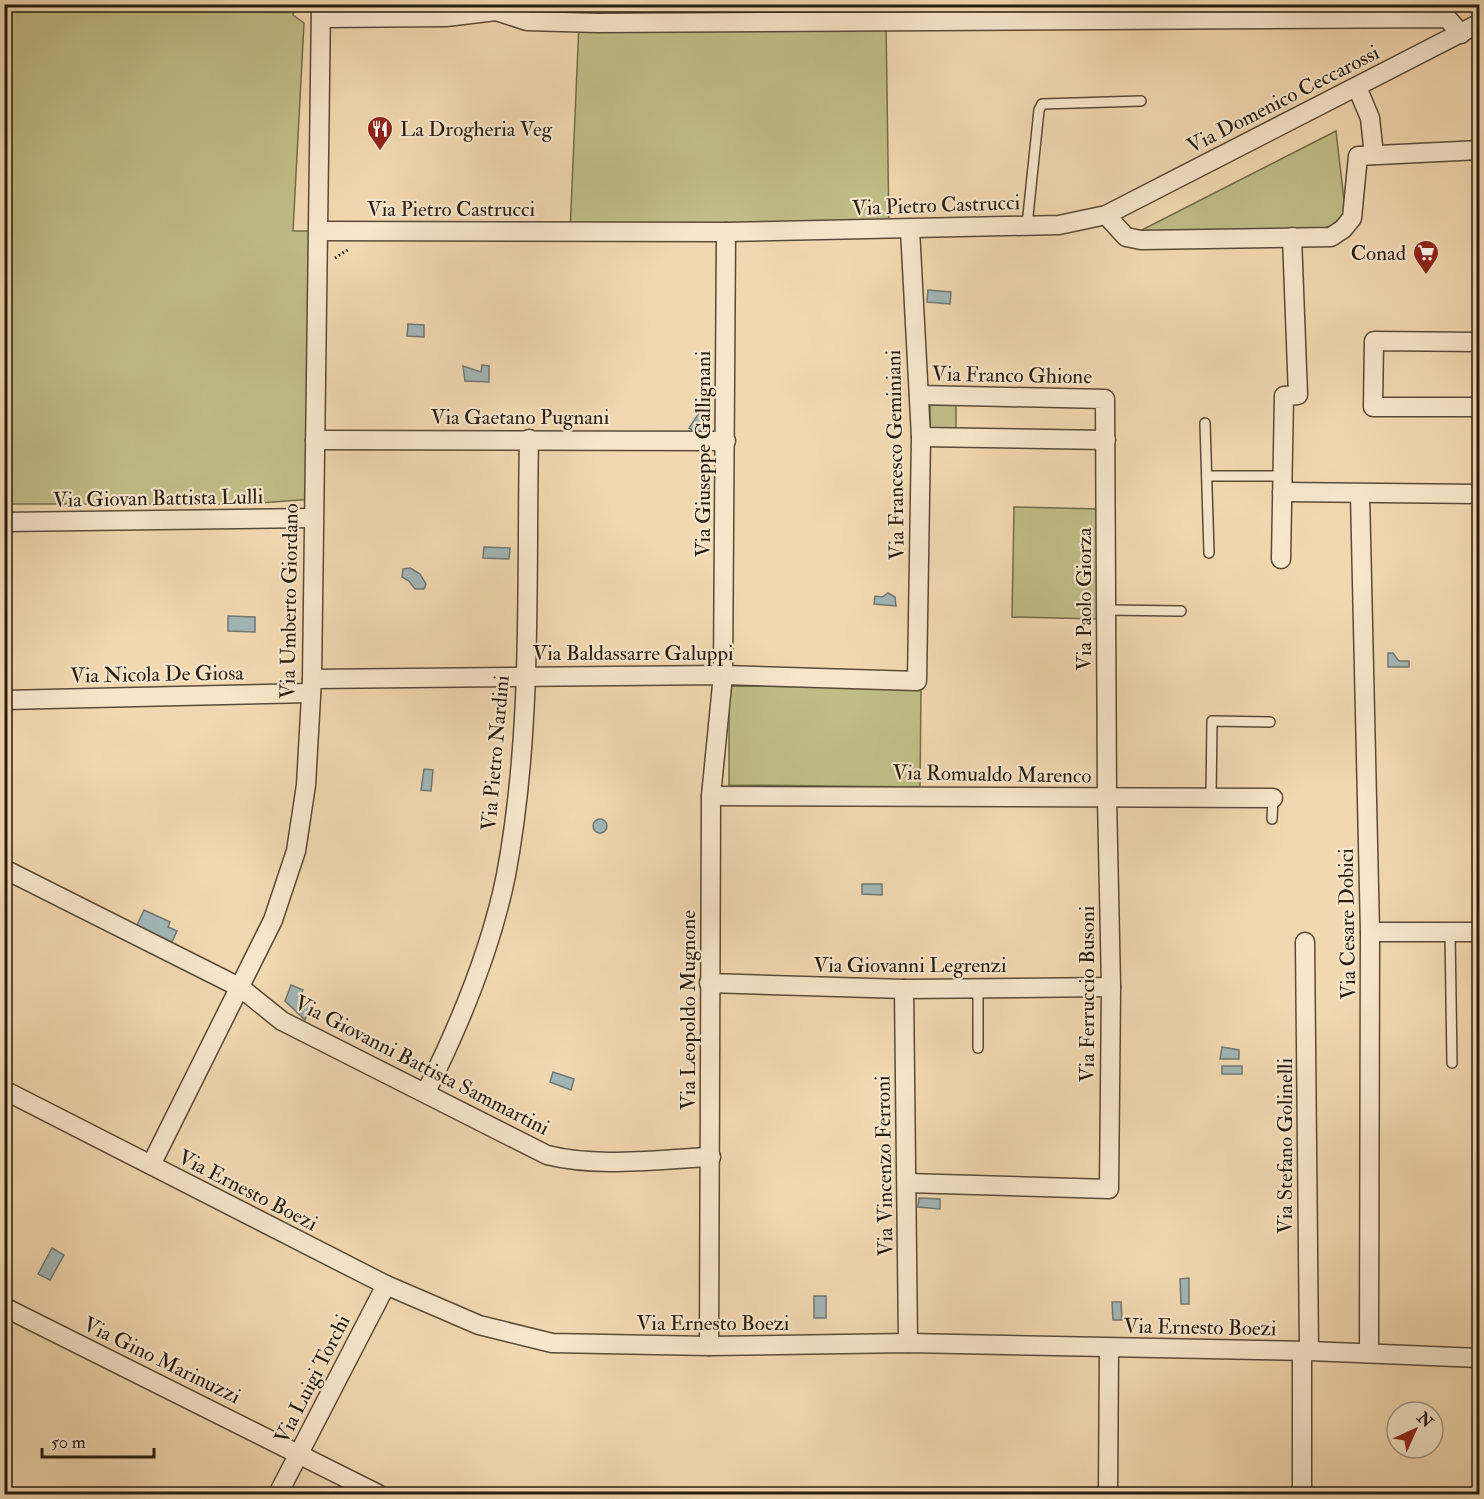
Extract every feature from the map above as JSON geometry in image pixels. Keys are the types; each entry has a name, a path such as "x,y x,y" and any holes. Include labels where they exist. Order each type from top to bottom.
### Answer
{"street":[{"path":"321,11 446,11 500,8 527,21 598,23 1361,12 1447,18 1461,34"},
{"name":"Via Umberto Giordano","path":"151,1165 273,920 296,851 306,785 311,686 321,11"},
{"name":"Via Domenico Ceccarossi","path":"1106,214 1479,23"},
{"path":"1357,87 1370,118 1374,155"},
{"path":"1106,214 1126,237 1141,240 1331,237 1343,229 1352,218 1358,156 1479,150"},
{"name":"Via Pietro Castrucci","path":"319,231 726,232 910,229 1059,225 1106,214"},
{"name":"Via Francesco Geminiani","path":"910,229 921,437 917,681"},
{"name":"Via Giuseppe Gallignani","path":"723,675 726,232"},
{"path":"1281,559 1284,396 1298,395 1292,237"},
{"path":"1479,342 1374,341 1373,407 1479,407"},
{"name":"Via Franco Ghione","path":"919,395 1105,399"},
{"name":"Via Paolo Giorza","path":"1105,399 1107,798"},
{"path":"921,437 1106,440"},
{"name":"Via Pietro Nardini","path":"426,1092 454,1037 487,945 505,876 520,782 525,676 529,439"},
{"name":"Via Gaetano Pugnani","path":"315,440 726,441"},
{"path":"1282,484 1360,494 1479,494"},
{"name":"Via Cesare Dobici","path":"1360,494 1370,932 1369,1353"},
{"name":"Via Giovan Battista Lulli","path":"4,522 312,518"},
{"name":"Via Baldassarre Galuppi","path":"311,686 525,676 723,675 917,681"},
{"name":"Via Leopoldo Mugnone","path":"709,1346 711,796 723,675"},
{"name":"Via Nicola De Giosa","path":"4,700 311,686"},
{"name":"Via Romualdo Marenco","path":"711,796 1273,798"},
{"name":"Via Ferruccio Busoni","path":"907,1184 1109,1189 1111,987 1107,798"},
{"name":"Via Giovanni Battista Sammartini","path":"4,869 241,988 282,1021 426,1092 531,1148 563,1159 596,1161 711,1157"},
{"path":"1370,932 1479,932"},
{"name":"Via Stefano Golinelli","path":"1302,1494 1305,1351 1305,942"},
{"name":"Via Giovanni Legrenzi","path":"710,983 904,989 1111,987"},
{"name":"Via Vincenzo Ferroni","path":"904,989 908,1342"},
{"name":"Via Ernesto Boezi","path":"4,1090 386,1285 479,1325 552,1343 709,1346 908,1342 1305,1351 1479,1358"},
{"name":"Via Luigi Torchi","path":"278,1494 386,1285"},
{"name":"Via Gino Marinuzzi","path":"4,1307 378,1494"},
{"path":"1108,1494 1109,1348"}],"lane":[{"path":"1027,225 1039,110 1042,104 1141,101"},
{"path":"1205,423 1209,553"},
{"path":"1207,476 1282,484"},
{"path":"1106,610 1181,611"},
{"path":"1211,798 1212,721 1269,722"},
{"path":"1272,819 1273,798"},
{"path":"1450,932 1452,1062"},
{"path":"978,988 978,1048"}],"path":[{"path":"319,262 332,261 346,249 357,247"}],"shaded area":[{"path":"7,5 296,5 293,15 304,23 293,231 319,231 313,499 249,504 5,504"},
{"path":"886,21 889,230 570,232 579,23"},
{"path":"1336,131 1345,209 1343,216 1331,226 1317,230 1136,233"},
{"path":"928,290 951,292 950,304 927,302"},
{"path":"408,324 424,325 424,337 407,336"},
{"path":"482,365 489,366 489,382 465,381 463,366 481,372"},
{"path":"930,405 956,405 956,430 930,430"},
{"path":"701,410 711,416 699,435 689,428"},
{"path":"1014,507 1100,509 1098,619 1012,617"},
{"path":"484,547 510,548 509,559 483,558"},
{"path":"410,568 420,574 426,584 424,589 415,589 409,581 402,577 403,569"},
{"path":"888,593 895,597 896,606 874,604 875,596 882,597"},
{"path":"228,616 255,617 255,632 228,631"},
{"path":"1388,653 1393,653 1399,661 1409,661 1409,667 1388,667"},
{"path":"729,686 921,688 920,787 729,785"},
{"path":"424,769 433,770 431,791 421,790"},
{"path":"600,819 605,821 607,826 605,831 600,833 595,831 593,826 595,821"},
{"path":"862,884 882,884 882,895 862,894"},
{"path":"144,910 170,922 168,927 177,931 172,942 136,927"},
{"path":"291,985 303,990 300,997 310,1007 305,1020 285,1001"},
{"path":"1222,1047 1239,1050 1239,1059 1220,1059"},
{"path":"1222,1066 1242,1066 1242,1074 1222,1074"},
{"path":"553,1072 574,1079 571,1090 550,1082"},
{"path":"919,1198 940,1199 940,1209 918,1207"},
{"path":"52,1248 64,1255 50,1280 38,1274"},
{"path":"1189,1278 1189,1304 1181,1304 1180,1279"},
{"path":"814,1296 826,1296 826,1318 814,1318"},
{"path":"1112,1302 1121,1302 1122,1320 1113,1320"}],"place":[{"name":"La Drogheria Veg","path":"380,152"},
{"name":"Conad","path":"1426,276"}]}
